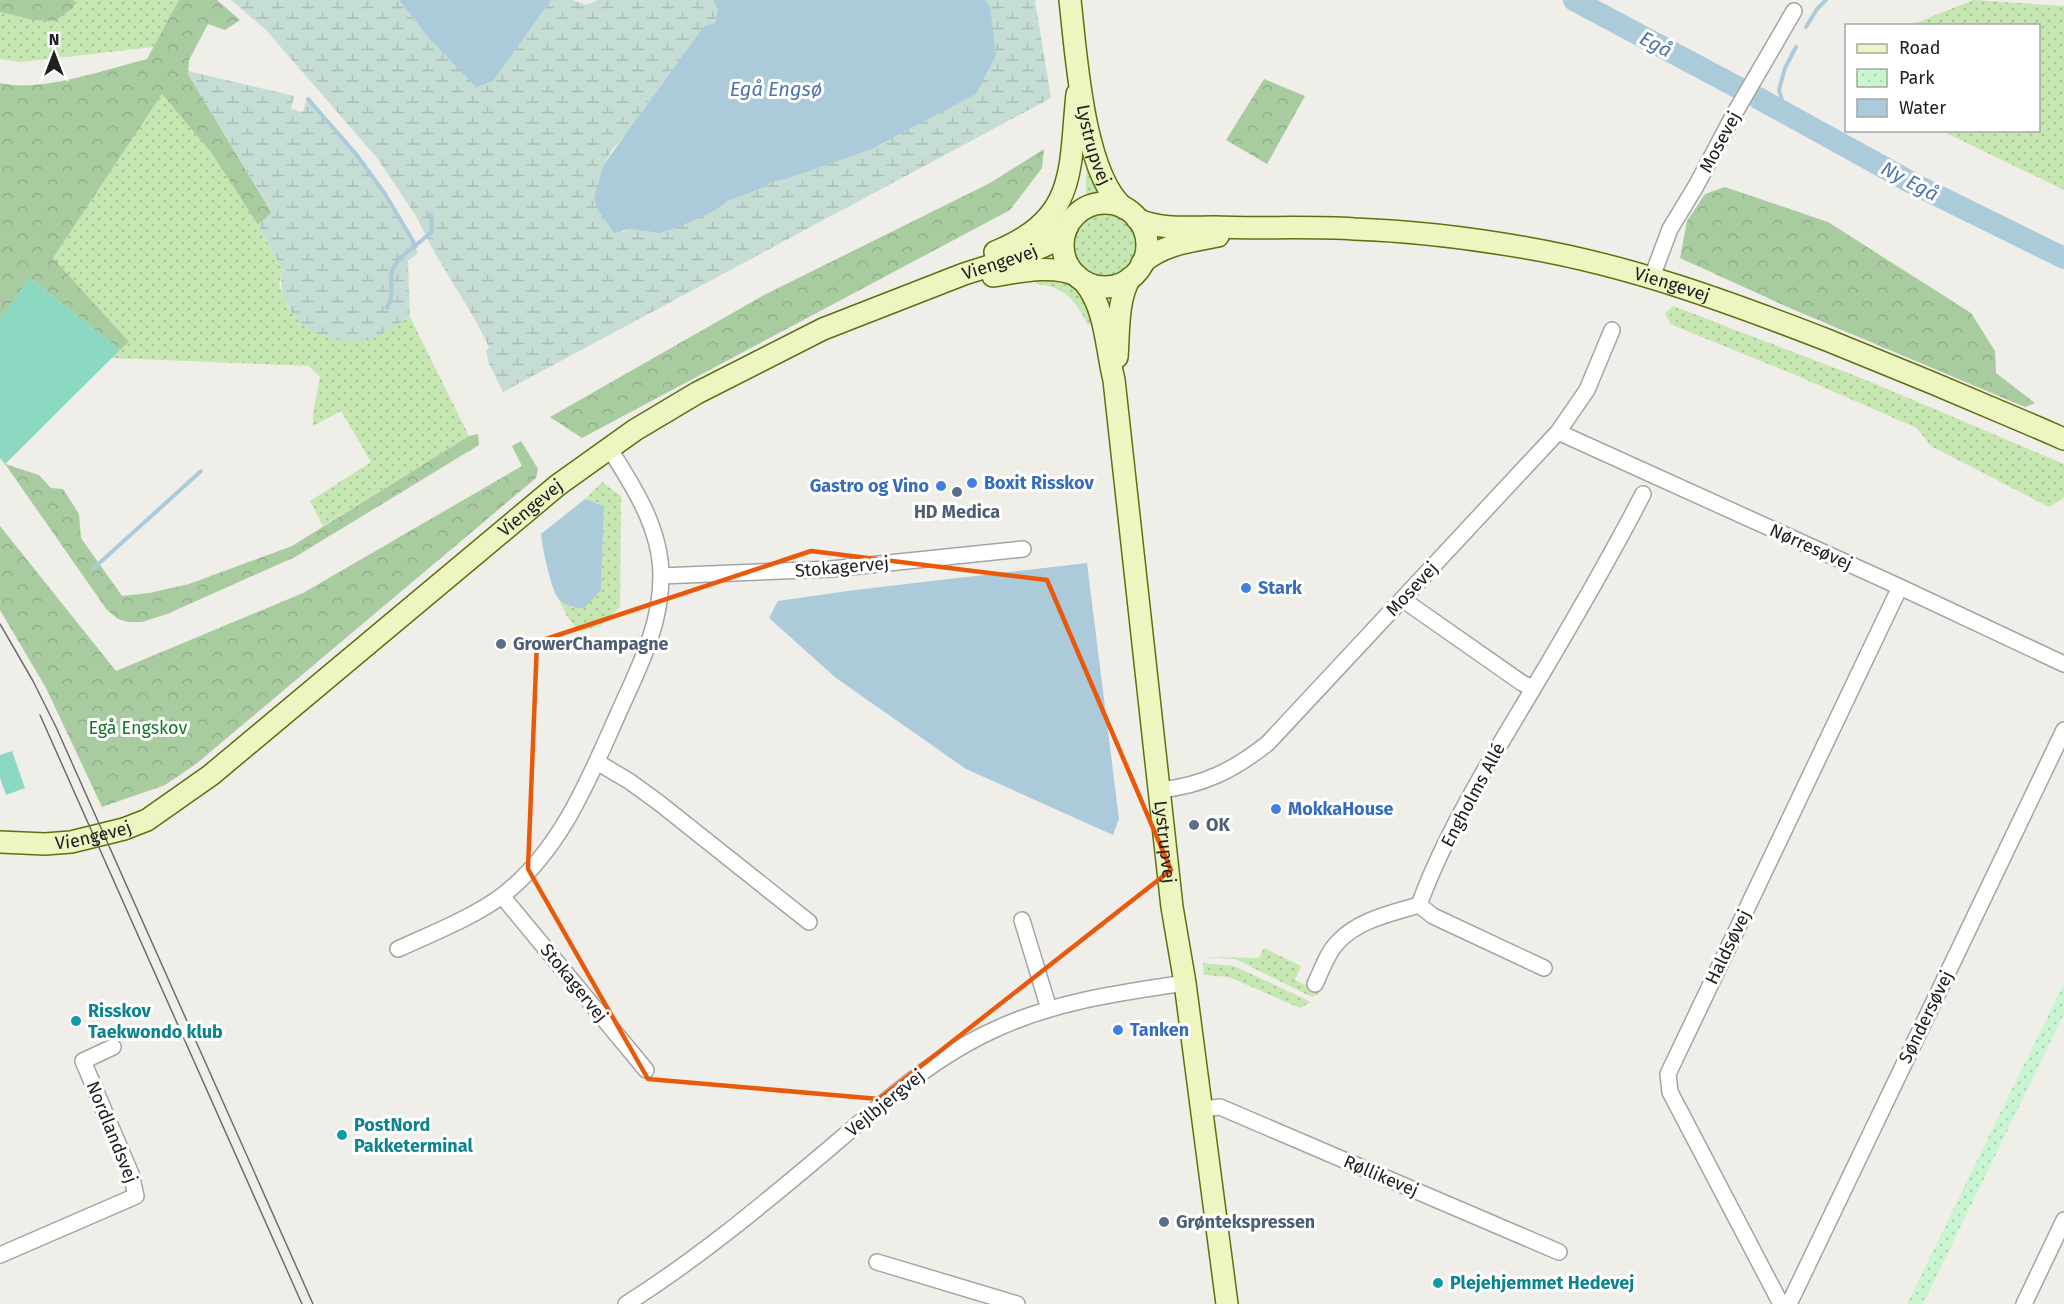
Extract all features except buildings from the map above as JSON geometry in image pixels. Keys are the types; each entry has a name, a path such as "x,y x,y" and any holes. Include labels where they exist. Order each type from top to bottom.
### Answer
{"street":[{"name":"Lystrupvej","path":"1070,0 1078,84 1082,173 1080,205 1071,221"},
{"name":"Mosevej","path":"1652,277 1670,229 1794,11"},
{"name":"Lystrupvej","path":"1078,84 1100,171 1110,191 1131,213"},
{"path":"850,318 924,280 1013,245 1037,229 1056,206 1067,181 1078,84"},
{"path":"1101,203 1116,204 1131,213 1146,240 1146,251 1136,271 1118,285 1109,287 1095,286 1080,279 1067,262 1064,251 1064,235 1071,221 1087,207 1101,203"},
{"name":"Viengevej","path":"1131,213 1147,223 1167,226 1355,229 1460,237 1529,248 1618,267 1715,297 1791,326 1951,390 2064,439"},
{"name":"Viengevej","path":"0,842 45,844 95,837 147,820 211,776 558,485 609,448 697,393 775,352 850,318 964,274 1032,252 1053,240 1071,221"},
{"name":"Viengevej","path":"1136,271 1157,252 1169,247 1254,229"},
{"name":"Viengevej","path":"927,290 991,276 1022,272 1061,271 1080,279"},
{"name":"Lystrupvej","path":"1114,380 1125,288 1136,271"},
{"name":"Lystrupvej","path":"1080,279 1094,296 1102,319 1114,380 1161,790 1172,907 1185,983 1227,1304"},
{"name":"Mosevej","path":"1161,790 1204,780 1245,762 1290,721 1558,432 1587,390 1612,330"},
{"name":"Nørresøvej","path":"1558,432 2064,664"},
{"path":"398,949 457,922 502,896 539,860 557,836 597,762 640,668 658,611 661,576 656,540 646,511 630,480 609,448"},
{"name":"Engholms Allé","path":"1419,905 1461,814 1604,568 1643,494"},
{"name":"Stokagervej","path":"661,576 831,569 1023,549"},
{"name":"Haldsøvej","path":"1781,1304 1670,1092 1668,1074 1900,587"},
{"path":"1402,600 1521,683 1533,688"},
{"name":"Søndersøvej","path":"1789,1304 2064,730"},
{"path":"597,762 658,802 809,922"},
{"name":"Viengevej","path":"0,830 45,832 80,829 121,818 178,797"},
{"name":"Stokagervej","path":"502,896 646,1070"},
{"path":"1315,984 1336,943 1348,932 1363,924 1419,905 1433,916 1544,968"},
{"path":"1022,920 1049,1009"},
{"name":"Vejlbjergvej","path":"626,1304 706,1248 794,1178 886,1100 931,1066 997,1028 1083,999 1185,983"},
{"name":"Nordlandsvej","path":"0,1255 136,1196 131,1174 83,1061 113,1047"},
{"name":"Røllikevej","path":"1202,1108 1220,1107 1559,1252"},
{"path":"2024,1304 2064,1220"},
{"path":"877,1262 1017,1304"}],"highlighted area":[{"path":"811,551 1047,580 1171,870 879,1099 648,1079 528,869 537,642"}],"green space":[{"path":"0,0 74,0 74,7 55,21 33,20 0,12"},
{"path":"74,0 179,0 154,47 20,62 0,59 0,12 33,20 74,7"},
{"path":"179,0 217,0 240,20 225,30 208,24 189,60 188,74 272,213 258,225 213,155 162,94 53,258 129,342 120,350 30,278 0,319 0,83 34,85 54,82 147,59"},
{"path":"231,0 399,0 428,37 493,81 551,0 572,0 586,5 598,0 713,0 718,10 715,23 704,26 604,164 623,232 629,229 660,233 716,210 726,202 765,187 771,182 783,180 990,7 986,0 1035,0 1051,98 503,392 489,364 486,351 489,347 477,323 433,250 416,216 377,158 266,30"},
{"path":"1973,0 2064,6 2064,190 1944,132 2040,132 2040,24 1913,24"},
{"path":"188,71 294,96 291,109 303,112 306,101 313,103 356,154 385,194 418,253 408,261 410,317 374,338 355,342 324,336 311,330 298,319 284,296 281,279 283,271 258,225 272,212"},
{"path":"1264,79 1305,96 1267,164 1226,140"},
{"path":"162,94 213,155 258,225 283,271 279,284 289,309 370,340 410,317 469,436 323,526 310,501 371,462 341,411 313,426 320,377 309,366 111,358 5,464 0,458 0,319 30,278 120,350 128,342 53,258"},
{"path":"1044,149 1042,168 1010,210 582,438 550,417 764,295 990,183"},
{"path":"1086,161 1101,196 1086,199"},
{"path":"1725,187 1828,222 1971,313 1995,351 1996,373 2035,403 2025,407 1792,309 1680,258 1687,221 1705,194"},
{"path":"1098,210 1112,210 1125,216 1134,225 1140,238 1138,258 1130,270 1112,280 1098,280 1085,274 1076,265 1070,252 1070,238 1076,225 1085,216"},
{"path":"1056,275 1076,285 1098,325 1087,324 1068,296 1054,288 1036,284 1034,276"},
{"path":"30,278 120,350 5,464 0,458 0,319"},
{"path":"1673,306 1866,380 2064,464 2064,498 2049,507 1931,446 1917,428 1670,324 1665,313"},
{"path":"478,434 479,445 295,557 167,614 142,622 118,619 107,610 5,464 39,475 51,488 63,489 79,514 81,538 122,596 149,593 189,584 292,546 469,436"},
{"name":"Egå Engskov","path":"521,441 538,469 536,478 196,764 165,785 102,807 46,688 0,610 0,526 116,671 303,593 522,466 512,446"},
{"path":"602,482 621,496 620,607 600,626 580,632 568,618 558,598 572,608 601,590 604,506 585,499"},
{"path":"12,751 25,788 6,795 0,778 0,755"},
{"path":"1264,948 1301,966 1295,980 1316,990 1321,989 1318,994 1312,997 1235,959 1202,957 1259,958"},
{"path":"1203,963 1234,966 1311,1002 1300,1008 1229,977 1204,975"},
{"path":"2064,983 2064,1014 1923,1304 1907,1304"}],"water":[{"path":"399,0 551,0 493,81 476,87 428,37"},
{"name":"Egå Engsø","path":"713,0 986,0 990,7 996,55 976,94 869,150 783,180 771,182 765,187 726,202 716,210 660,233 629,229 614,233 598,210 594,198 604,164 704,26 715,23 718,10"},
{"path":"585,499 604,506 601,590 584,608 577,608 564,603 555,593 541,534"},
{"path":"1087,563 1119,819 1113,835 966,769 836,678 769,618 778,601"}],"waterway":[{"name":"Egå","path":"1574,0 1737,87"},
{"path":"1806,27 1817,9 1826,0"},
{"path":"1786,114 1779,90 1785,68 1796,47"},
{"name":"Ny Egå","path":"1758,98 1912,183 2064,258"},
{"path":"308,99 356,154 385,194 416,246"},
{"path":"387,308 391,298 391,276 394,265 432,231 431,215"},
{"path":"94,568 201,471"}],"tram line":[{"path":"0,624 56,727 313,1304"},
{"path":"40,715 302,1304"}],"place":[{"name":"Boxit Risskov","path":"972,483"},
{"name":"Gastro og Vino","path":"941,486"},
{"name":"HD Medica","path":"957,492"},
{"name":"Stark","path":"1246,588"},
{"name":"GrowerChampagne","path":"501,644"},
{"name":"MokkaHouse","path":"1276,809"},
{"name":"OK","path":"1194,825"},
{"name":"Risskov Taekwondo klub","path":"76,1021"},
{"name":"Tanken","path":"1118,1030"},
{"name":"PostNord Pakketerminal","path":"342,1135"},
{"name":"Grøntekspressen","path":"1164,1222"},
{"name":"Plejehjemmet Hedevej","path":"1438,1283"}]}
